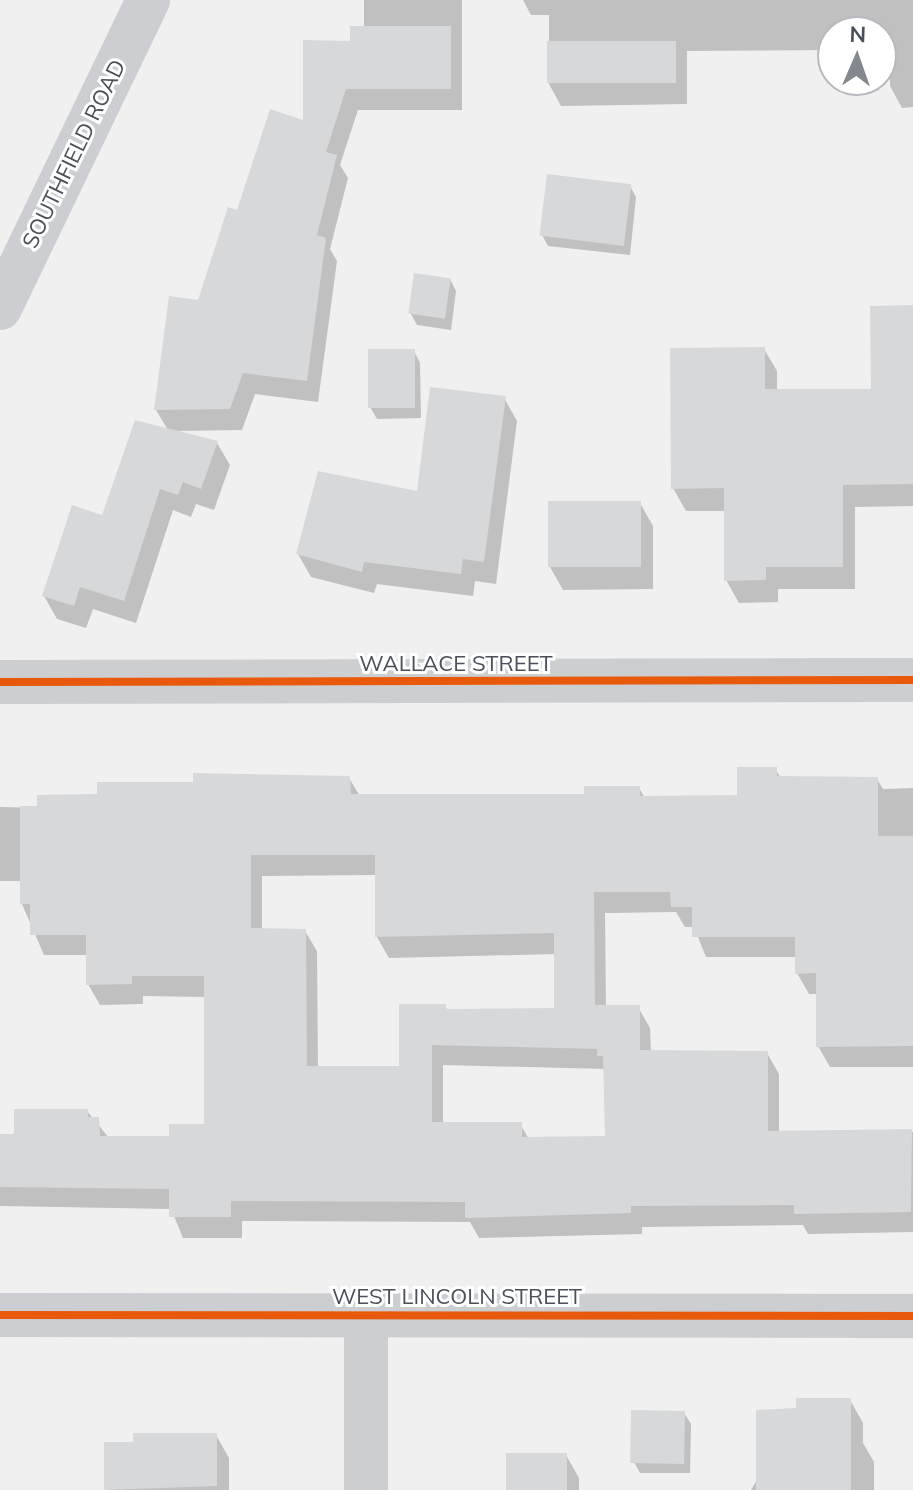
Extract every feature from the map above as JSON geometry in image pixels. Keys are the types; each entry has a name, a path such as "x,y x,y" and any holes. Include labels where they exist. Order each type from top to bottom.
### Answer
{"street":[{"name":"SOUTHFIELD ROAD","path":"0,308 148,0"},
{"name":"WALLACE STREET","path":"0,682 913,680"},
{"name":"WEST LINCOLN STREET","path":"0,1315 913,1316"},
{"path":"366,1315 366,1490"}],"building":[{"path":"350,26 451,26 451,89 346,89 326,152 337,155 317,235 326,238 307,381 243,373 230,409 154,410 169,296 198,300 228,207 237,210 270,109 303,120 303,40 350,41"},
{"path":"547,41 676,41 676,83 547,83"},
{"path":"547,174 631,184 624,246 539,236"},
{"path":"414,273 451,278 445,319 408,314"},
{"path":"913,305 913,484 843,485 843,567 766,567 766,580 724,581 724,488 671,489 670,348 765,347 765,389 871,389 870,306"},
{"path":"368,349 415,349 415,408 368,408"},
{"path":"430,387 506,396 484,562 463,559 461,574 364,562 362,572 296,554 318,471 417,491"},
{"path":"135,420 218,441 201,489 183,482 178,495 160,489 124,601 80,587 74,606 42,596 72,505 102,515"},
{"path":"548,501 641,501 641,567 548,567"},
{"path":"737,767 777,767 777,776 878,777 878,836 913,836 913,1046 816,1047 816,973 795,974 795,937 692,937 692,907 671,907 670,892 594,892 595,1005 640,1005 640,1050 768,1051 768,1131 912,1129 911,1212 794,1214 794,1205 631,1206 631,1213 465,1218 465,1202 231,1201 231,1217 169,1217 169,1189 0,1187 0,1134 14,1134 14,1109 88,1109 88,1117 99,1117 100,1136 169,1136 169,1124 204,1124 204,976 132,976 132,984 86,985 86,935 30,935 30,904 20,904 20,806 37,806 37,795 97,794 97,782 193,782 193,773 350,776 351,794 584,794 584,786 640,786 640,796 737,795","holes":["251,855 375,855 375,937 554,933 554,1008 446,1009 446,1004 399,1004 399,1066 307,1066 306,929 251,928","432,1045 597,1049 597,1056 603,1056 605,1136 522,1137 522,1122 432,1122"]},
{"path":"796,1398 851,1398 851,1490 756,1490 756,1410 796,1408"},
{"path":"631,1410 685,1411 684,1464 630,1463"},
{"path":"133,1433 217,1433 217,1486 104,1490 104,1442 133,1442"},
{"path":"506,1453 567,1453 567,1490 506,1490"}],"cycle path":[{"path":"0,682 913,680"},
{"path":"0,1315 913,1316"}]}
